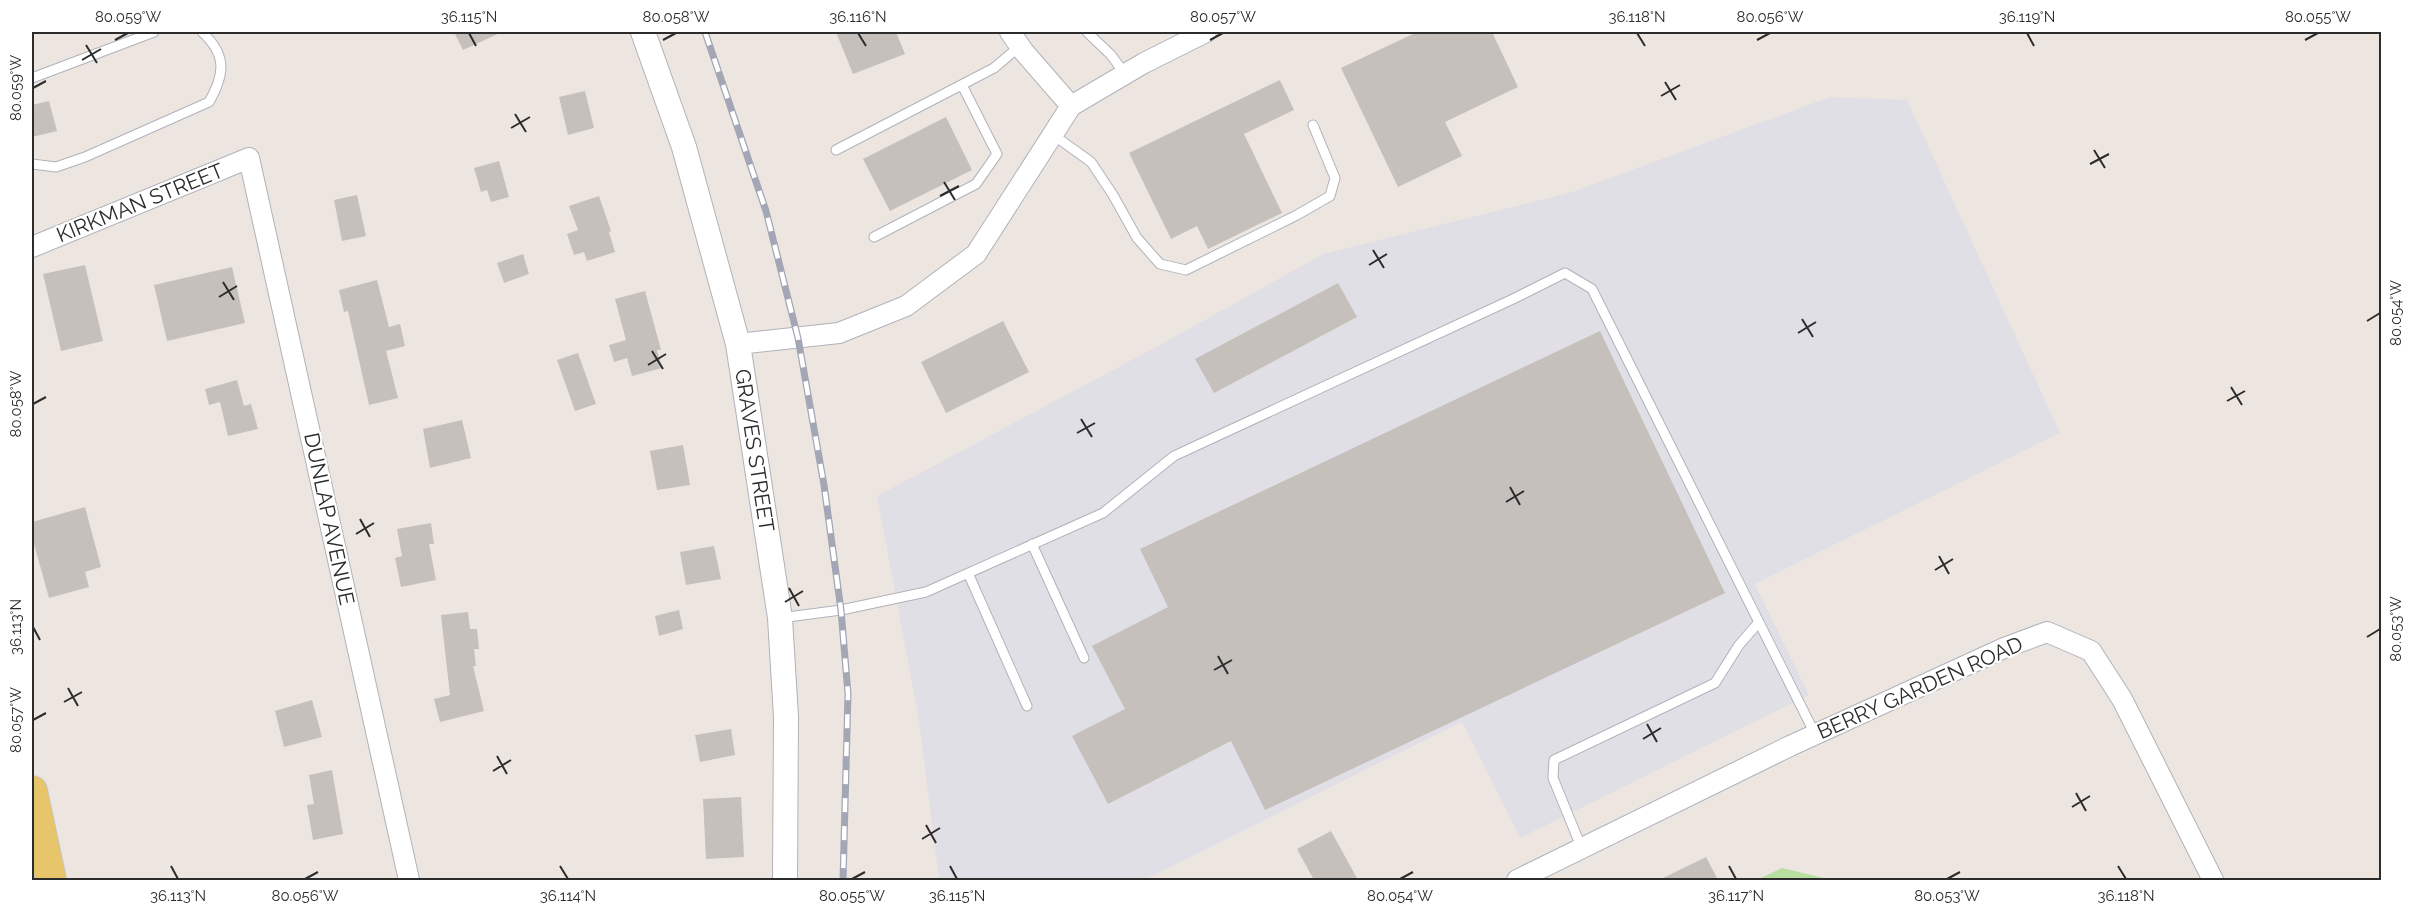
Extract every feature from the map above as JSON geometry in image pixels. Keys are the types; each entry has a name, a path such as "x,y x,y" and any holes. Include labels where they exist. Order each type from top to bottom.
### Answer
{"main road":[{"path":"32,791 51,880"}],"street":[{"name":"GRAVES STREET","path":"643,32 684,147 738,344 780,618 786,717 785,880"},
{"path":"738,344 839,333 906,306 976,254 1071,106 1125,74 1206,32"},
{"path":"1015,39 1071,106"},
{"name":"KIRKMAN STREET","path":"32,247 249,158"},
{"name":"DUNLAP AVENUE","path":"249,158 409,880"},
{"name":"BERRY GARDEN ROAD","path":"1517,880 1815,734 2004,648 2047,632 2091,651 2122,699 2213,880"}],"lane":[{"path":"32,78 154,32"},
{"path":"32,164 56,167 209,102 220,83 222,64 215,44 202,32"},
{"path":"1087,32 1111,55 1125,74"},
{"path":"836,150 994,68 1015,39"},
{"path":"874,237 976,184 997,154 962,85"},
{"path":"1052,134 1091,162 1137,238 1160,264 1186,270 1297,215 1330,196 1335,178 1313,125"},
{"path":"780,618 841,610 926,592 1103,513 1174,456 1565,273 1592,289 1815,734"},
{"path":"1032,544 1084,658"},
{"path":"968,573 1028,706"},
{"path":"1582,849 1553,778 1554,760 1715,683 1739,645 1759,622"}],"shaded area":[{"path":"1830,97 1907,100 2060,433 1755,584 1809,695 1520,838 1462,722 1144,880 939,880 919,721 877,496 1169,340 1323,254 1569,193"}],"green space":[{"path":"1782,868 1832,880 1757,880"}],"building":[{"path":"454,32 502,32 463,50"},
{"path":"836,32 896,32 905,54 853,74"},
{"path":"1417,32 1492,32 1518,87 1445,122 1462,156 1398,187 1341,68"},
{"path":"1280,80 1294,110 1244,134 1282,213 1208,249 1197,226 1171,239 1129,153"},
{"path":"585,91 594,128 568,135 559,97"},
{"path":"49,101 57,131 32,137 32,105"},
{"path":"946,117 972,170 890,211 863,159"},
{"path":"499,161 509,197 491,202 487,190 481,192 474,168"},
{"path":"357,195 366,236 342,241 334,200"},
{"path":"599,196 611,231 609,232 615,252 587,261 584,252 574,255 567,234 578,230 569,206"},
{"path":"523,254 529,274 504,283 497,263"},
{"path":"85,265 103,341 61,351 43,274"},
{"path":"232,267 245,323 167,341 154,285"},
{"path":"377,280 389,327 400,324 405,346 386,351 398,398 369,405 348,311 344,312 339,290"},
{"path":"1338,283 1357,317 1214,393 1195,359"},
{"path":"645,291 661,350 657,350 662,368 632,376 627,358 614,362 609,345 626,340 615,299"},
{"path":"1003,321 1029,372 946,413 921,362"},
{"path":"1600,331 1725,593 1265,810 1231,741 1108,804 1072,736 1125,709 1092,646 1168,607 1140,549"},
{"path":"578,353 596,404 575,411 557,360"},
{"path":"237,380 244,406 251,404 258,429 228,436 220,402 209,405 205,389"},
{"path":"462,420 471,458 430,468 423,429"},
{"path":"683,445 690,485 657,490 650,451"},
{"path":"85,507 101,567 85,572 89,587 49,598 32,537 32,522"},
{"path":"431,523 434,544 429,544 436,580 401,587 395,558 402,556 397,529"},
{"path":"714,546 721,579 686,585 680,552"},
{"path":"679,610 683,629 659,636 655,616"},
{"path":"468,612 470,629 477,629 479,649 474,649 476,666 473,666 484,711 440,722 434,699 450,695 441,615"},
{"path":"312,700 322,737 284,747 275,711"},
{"path":"731,729 735,755 700,762 695,735"},
{"path":"332,770 343,834 313,840 307,805 314,804 309,775"},
{"path":"741,797 744,857 706,859 703,799"},
{"path":"1331,831 1358,880 1314,880 1297,849"},
{"path":"1706,857 1718,880 1659,880"}],"railway":[{"path":"705,32 766,211 798,338 824,485 841,610 848,694 843,880"}]}
